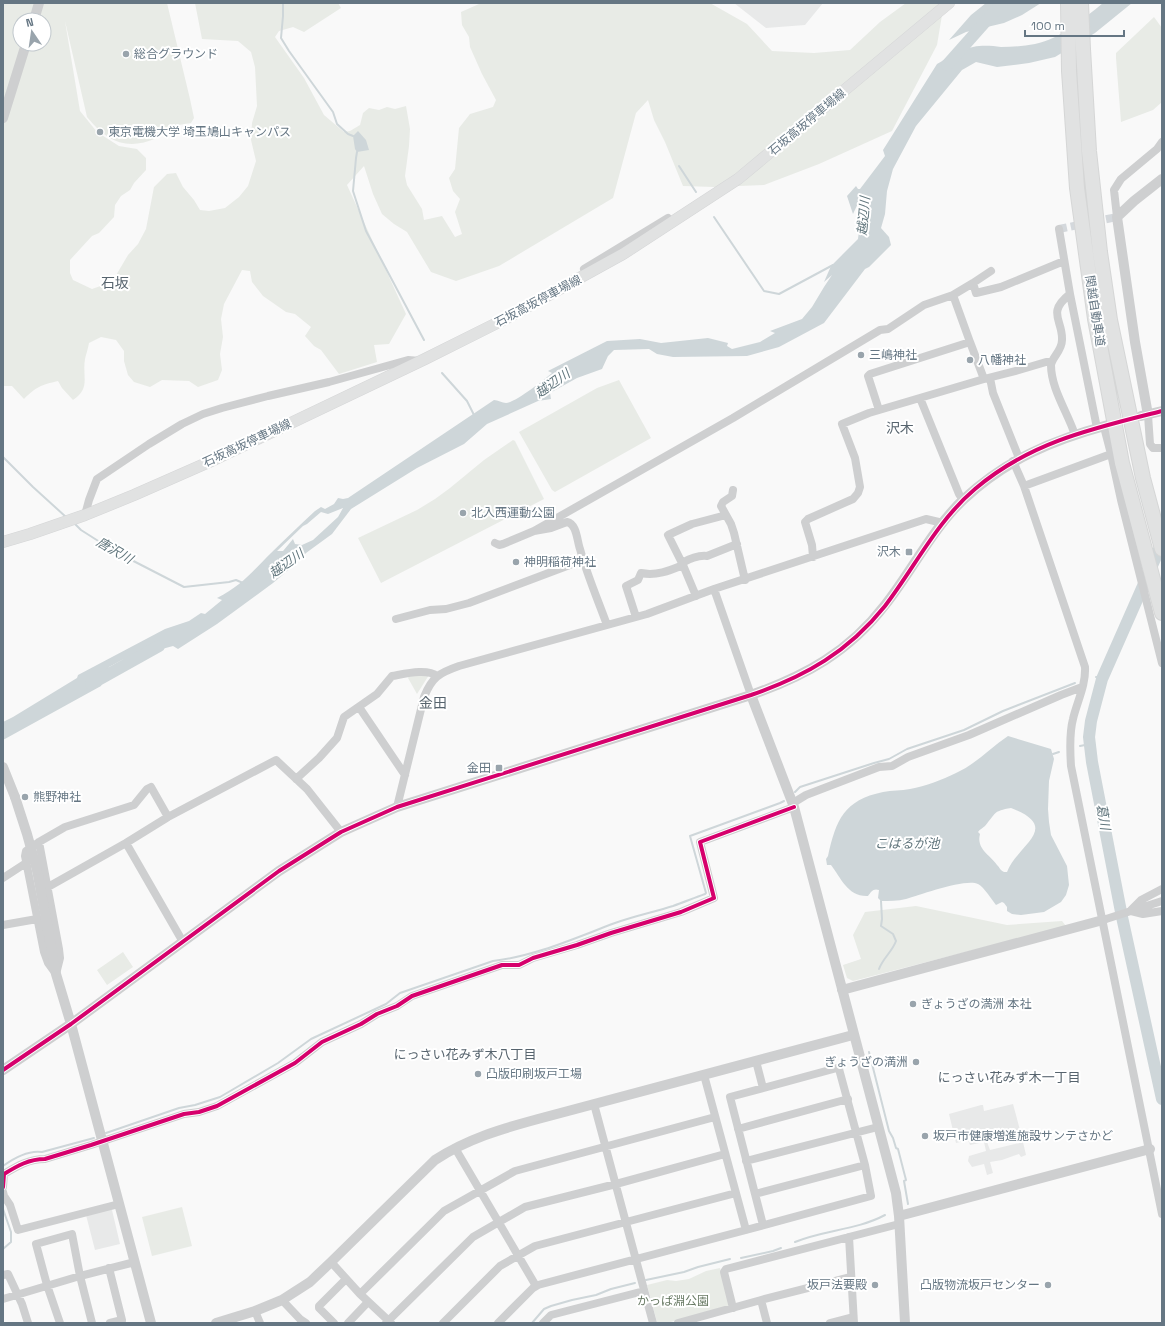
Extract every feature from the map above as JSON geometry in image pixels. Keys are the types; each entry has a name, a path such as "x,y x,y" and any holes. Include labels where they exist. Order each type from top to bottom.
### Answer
{"highway":[{"name":"関越自動車道","path":"1068,3 1069,71 1077,188 1093,303 1122,463 1156,590 1156,613"},
{"name":"関越自動車道","path":"1081,3 1085,96 1092,179 1100,252 1110,320 1143,478 1162,549"}],"main road":[{"name":"石坂高坂停車場線","path":"3,542 61,524 134,495 209,462 507,318 623,254 738,179 949,3"}],"street":[{"path":"3,118 24,52"},
{"path":"1162,142 1157,149 1121,179 1114,190 1144,415 1150,444 1153,448 1162,448"},
{"path":"1117,217 1134,201 1162,179"},
{"path":"1059,228 1070,294 1111,454 1138,569 1156,613 1162,663"},
{"path":"973,283 976,293 1001,287 1064,261"},
{"path":"495,543 499,545 503,544 534,531 734,418 880,330 888,328 924,305 953,295 991,272"},
{"path":"1070,294 1064,298 1056,314 1063,339 1060,350 1051,362 1051,370 1057,391 1075,435"},
{"path":"953,295 970,342 993,393 1085,667 1085,678 1072,721 1070,752 1071,766 1106,919 1162,1214"},
{"path":"879,410 868,376 870,374 970,342"},
{"path":"81,516 97,479 148,444 203,414 268,396 330,382 408,360 422,360"},
{"path":"813,557 812,544 805,522 808,519 853,499 858,493 860,487 855,458 842,424 879,410 987,378 1046,362 1051,362"},
{"path":"920,398 959,494 963,500"},
{"path":"1144,415 1162,411"},
{"path":"3,1069 71,1024 279,871 341,832 396,807 751,695 788,681 822,663 849,643 873,620 943,523 963,500 987,480 1016,460 1054,442 1103,427"},
{"path":"1024,486 1111,454"},
{"path":"733,490 732,496 723,502 721,506 731,524 745,580"},
{"path":"696,596 668,535 692,524 726,515"},
{"path":"396,807 424,697 430,684 437,676 445,671 636,617 714,589 926,519 943,523"},
{"path":"534,531 551,528 567,522 570,522 574,527 583,560 608,625"},
{"path":"636,617 626,586 638,580 641,573 662,573 695,558 707,556 737,544"},
{"path":"396,618 430,610 446,609 469,602 583,560"},
{"path":"714,589 751,695 794,805 853,1035 896,1193 900,1220 905,1323"},
{"path":"296,779 319,758 337,738 344,717 377,694 392,676 433,672 437,676"},
{"path":"3,1187 4,1174 24,1162 45,1159 102,1142 184,1114 199,1112 217,1106 295,1063 322,1042 377,1014 397,1006 412,996 502,965 519,965 533,958 681,912 714,898 700,842 794,805 806,795 879,768 892,766 908,757 969,735 1082,687"},
{"path":"359,707 405,775"},
{"path":"48,887 126,843 168,817 276,760 320,804 341,832"},
{"path":"3,766 15,797 37,870 56,974 71,1024 151,1323"},
{"path":"56,974 48,963 46,957 26,863 26,851 65,827 134,805 147,789 151,787 168,817"},
{"path":"39,842 60,949 60,958 56,974"},
{"path":"126,843 183,942"},
{"path":"3,878 26,863"},
{"path":"1129,911 1141,900 1162,889"},
{"path":"842,990 1106,919 1162,901"},
{"path":"1129,911 1143,914 1162,911"},
{"path":"3,925 37,919"},
{"path":"216,1323 255,1312 282,1300 310,1282 435,1160 455,1148 504,1128 853,1035"},
{"path":"756,1061 763,1088"},
{"path":"498,1323 536,1286 870,1197 872,1195 865,1165 848,1099 839,1069 837,1068 730,1097 763,1225"},
{"path":"704,1075 746,1230"},
{"path":"738,1129 848,1099"},
{"path":"594,1104 653,1323"},
{"path":"360,1294 444,1211 515,1171 715,1117"},
{"path":"746,1161 878,1127"},
{"path":"455,1148 536,1286"},
{"path":"733,1308 724,1272 726,1269 849,1237 900,1220 1150,1149"},
{"path":"331,1262 360,1294 389,1322 473,1237 525,1207 725,1154"},
{"path":"755,1194 865,1165"},
{"path":"3,1192 10,1205 18,1230 119,1204"},
{"path":"443,1323 500,1266 534,1246 736,1193"},
{"path":"60,1323 47,1285 36,1244 72,1234 80,1276 92,1323"},
{"path":"830,1323 854,1320 849,1237"},
{"path":"3,1299 47,1285 135,1262"},
{"path":"109,1268 122,1320 110,1323"},
{"path":"3,1275 8,1274 22,1304 28,1323"},
{"path":"678,1323 851,1277"},
{"path":"334,1323 318,1306 346,1279"},
{"path":"544,1323 551,1315 644,1292"},
{"path":"282,1300 300,1319 306,1323"},
{"path":"761,1300 767,1323"},
{"path":"348,1323 368,1302"},
{"path":"255,1312 260,1323"}],"shaded area":[{"path":"734,3 823,3 805,25 766,28"},
{"path":"1013,1104 1020,1130 990,1138 987,1142 990,1150 1023,1142 1026,1155 1021,1157 1019,1154 1002,1160 990,1162 993,1173 987,1175 984,1164 972,1167 968,1161 969,1156 986,1151 984,1142 970,1145 968,1140 956,1143 949,1114 981,1105 983,1105 984,1111"},
{"path":"109,1209 112,1210 120,1244 95,1250 86,1215"}],"green space":[{"path":"3,3 167,3 194,118 191,123 172,127 157,138 136,144 118,142 110,138 102,133 87,117 65,21 80,111 97,132 119,146 137,149 146,158 146,170 134,183 130,190 121,196 115,205 114,217 99,233 92,236 70,260 70,273 73,280 92,289 106,284 115,277 128,255 138,244 146,229 154,187 167,174 176,173 183,187 200,210 209,211 225,208 239,197 248,186 256,161 251,140 252,123 257,106 255,67 251,52 238,41 202,39 195,3 338,3 341,8 304,32 293,27 279,31 275,37 304,78 324,115 344,132 350,131 360,125 363,113 369,108 379,110 387,107 395,109 406,106 410,129 405,176 407,185 422,209 424,220 442,216 455,237 462,234 455,212 460,199 453,191 449,178 455,169 459,128 470,114 493,107 496,100 470,47 469,37 462,25 461,12 479,4 487,3 710,3 747,24 772,51 814,53 850,50 880,22 906,3 944,3 937,45 892,131 819,164 764,185 714,187 683,186 665,142 654,120 648,100 636,113 613,198 499,266 456,281 431,272 407,232 382,214 373,194 364,166 347,185 406,314 389,344 374,345 377,362 339,374 321,350 314,346 305,336 311,327 295,314 286,312 263,296 252,282 250,271 242,270 224,304 221,319 223,337 220,354 222,370 218,380 198,387 189,381 162,380 150,387 134,382 128,375 124,361 124,351 116,340 101,337 89,343 84,365 84,386 79,396 73,400 58,381 39,387 24,399 12,386 3,386"},
{"path":"1154,17 1162,28 1162,102 1153,110 1121,122 1116,53"},
{"name":"北入西運動公園","path":"619,380 651,438 555,492 552,490 519,432 597,388"},
{"name":"北入西運動公園","path":"513,440 515,441 544,499 381,583 358,538 417,510 435,499 484,460"},
{"path":"429,675 417,694 408,678 409,676"},
{"path":"916,906 1007,925 1062,921 1066,926 853,981 847,978 843,965 861,959 853,935 865,912"},
{"path":"123,952 133,967 107,985 97,970"},
{"path":"182,1207 192,1246 152,1256 142,1217"},
{"name":"かっぱ淵公園","path":"720,1268 729,1304 728,1307 667,1323 657,1322 647,1285 667,1280 676,1281 689,1279 706,1271"}],"water":[{"path":"986,3 1041,3 1022,15 1004,23 966,32 949,40 971,15"},
{"path":"1103,3 1132,3 1095,33 1055,57 1029,63 997,67 976,62 962,70 916,126 893,169 887,191 885,214 881,228 889,237 891,245 869,267 865,269 824,323 779,347 747,356 673,357 657,354 649,349 614,350 608,356 602,369 577,378 550,393 551,399 538,401 487,424 464,444 417,468 351,509 332,534 306,553 273,583 217,624 178,649 173,646 122,660 109,667 101,686 3,740 3,722 77,678 78,675 165,629 189,621 201,613 205,614 222,600 217,598 233,589 246,578 315,511 321,507 325,509 334,504 338,498 348,498 494,400 506,403 516,399 552,373 548,371 607,341 640,339 661,343 708,338 728,343 727,346 732,349 760,342 775,333 770,331 802,319 812,307 832,275 824,282 831,266 858,239 860,199 853,214 847,196 856,186 860,189 885,156 883,150 937,64 959,52 973,47 1018,46 1045,41 1071,28","holes":["343,508 338,517 313,540 302,545 295,544 293,539 283,551 277,551 303,526 321,512 328,514"]},
{"path":"358,131 366,140 369,150 357,152 355,149 353,136"},
{"name":"こはるが池","path":"1008,736 1051,749 1054,759 1049,781 1049,822 1051,835 1067,866 1069,885 1066,895 1061,902 1044,912 1021,915 1012,914 1007,911 1007,907 1004,903 1002,902 996,905 978,884 972,883 954,885 903,900 881,901 878,898 879,890 874,890 868,896 855,893 850,890 831,865 827,865 826,859 834,832 844,814 859,800 886,791 916,788 945,778 970,765","holes":["1011,808 1026,815 1034,823 1035,830 1032,837 1012,862 1007,872 1004,872 982,848 979,839 980,834 978,832 985,826 995,813 1001,810"]}],"waterway":[{"path":"283,3 281,38 333,112 337,124 348,134 353,136"},
{"name":"越辺川","path":"947,65 1002,3"},
{"path":"357,152 353,191 366,231 424,340"},
{"path":"679,166 696,192"},
{"path":"714,217 764,291 779,294 833,265"},
{"path":"442,373 467,401 474,415"},
{"name":"唐沢川","path":"3,457 66,517"},
{"name":"唐沢川","path":"74,523 81,530 114,551 184,587 236,580 243,583"},
{"name":"葛川","path":"1162,543 1102,679 1091,721 1089,737 1092,762 1122,917 1162,1099"},
{"name":"越辺川","path":"91,684 159,646"},
{"name":"葛川","path":"1096,677 1102,679"},
{"path":"795,792 800,787 889,759 907,749 964,730 1003,711 1075,683"},
{"path":"1080,746 1090,744"},
{"path":"1053,754 1059,752"},
{"path":"106,1133 179,1108 195,1105 220,1097 278,1063 311,1039 386,1004 400,993 493,961 509,959 540,951 622,921 673,906 705,894 706,893 690,836 784,801"},
{"path":"879,969 896,941 893,934 881,926 881,901"},
{"path":"869,1052 889,1131 896,1148 898,1149 906,1180 904,1181 908,1204"},
{"path":"3,1166 27,1153 42,1152 94,1138"},
{"path":"3,1209 11,1232 11,1242 3,1249"},
{"path":"795,1242 863,1224 885,1215"},
{"path":"741,1258 781,1248"},
{"path":"646,1280 684,1272 730,1259"},
{"path":"532,1323 544,1309 551,1306 596,1295 611,1289 635,1283"}],"tunnel":[{"path":"1059,229 1117,217"}],"cycle path":[{"path":"3,1070 71,1024 279,871 341,832 397,807 751,695 771,688 808,671 841,649 871,622 896,591 949,515 975,489 996,473 1018,459 1040,448 1064,439 1087,431 1162,411"},
{"path":"3,1187 4,1174 23,1164 91,1145 184,1114 199,1112 217,1106 295,1063 322,1042 361,1024 377,1014 397,1006 412,996 502,965 519,965 533,958 681,912 714,898 700,842 794,807"}],"place":[{"name":"総合グラウンド","path":"126,54"},
{"name":"東京電機大学 埼玉鳩山キャンパス","path":"100,132"},
{"name":"三嶋神社","path":"861,355"},
{"name":"八幡神社","path":"970,360"},
{"name":"北入西運動公園","path":"463,513"},
{"name":"沢木","path":"909,552"},
{"name":"神明稲荷神社","path":"516,562"},
{"name":"金田","path":"499,768"},
{"name":"熊野神社","path":"25,797"},
{"name":"ぎょうざの満洲 本社","path":"913,1004"},
{"name":"ぎょうざの満洲","path":"916,1062"},
{"name":"凸版印刷坂戸工場","path":"478,1074"},
{"name":"坂戸市健康増進施設サンテさかど","path":"925,1136"},
{"name":"坂戸法要殿","path":"875,1285"},
{"name":"凸版物流坂戸センター","path":"1048,1285"}],"district":[{"name":"石坂","path":"115,283"},
{"name":"沢木","path":"900,428"},
{"name":"金田","path":"433,703"},
{"name":"にっさい花みず木八丁目","path":"465,1054"},
{"name":"にっさい花みず木一丁目","path":"1009,1077"}]}
